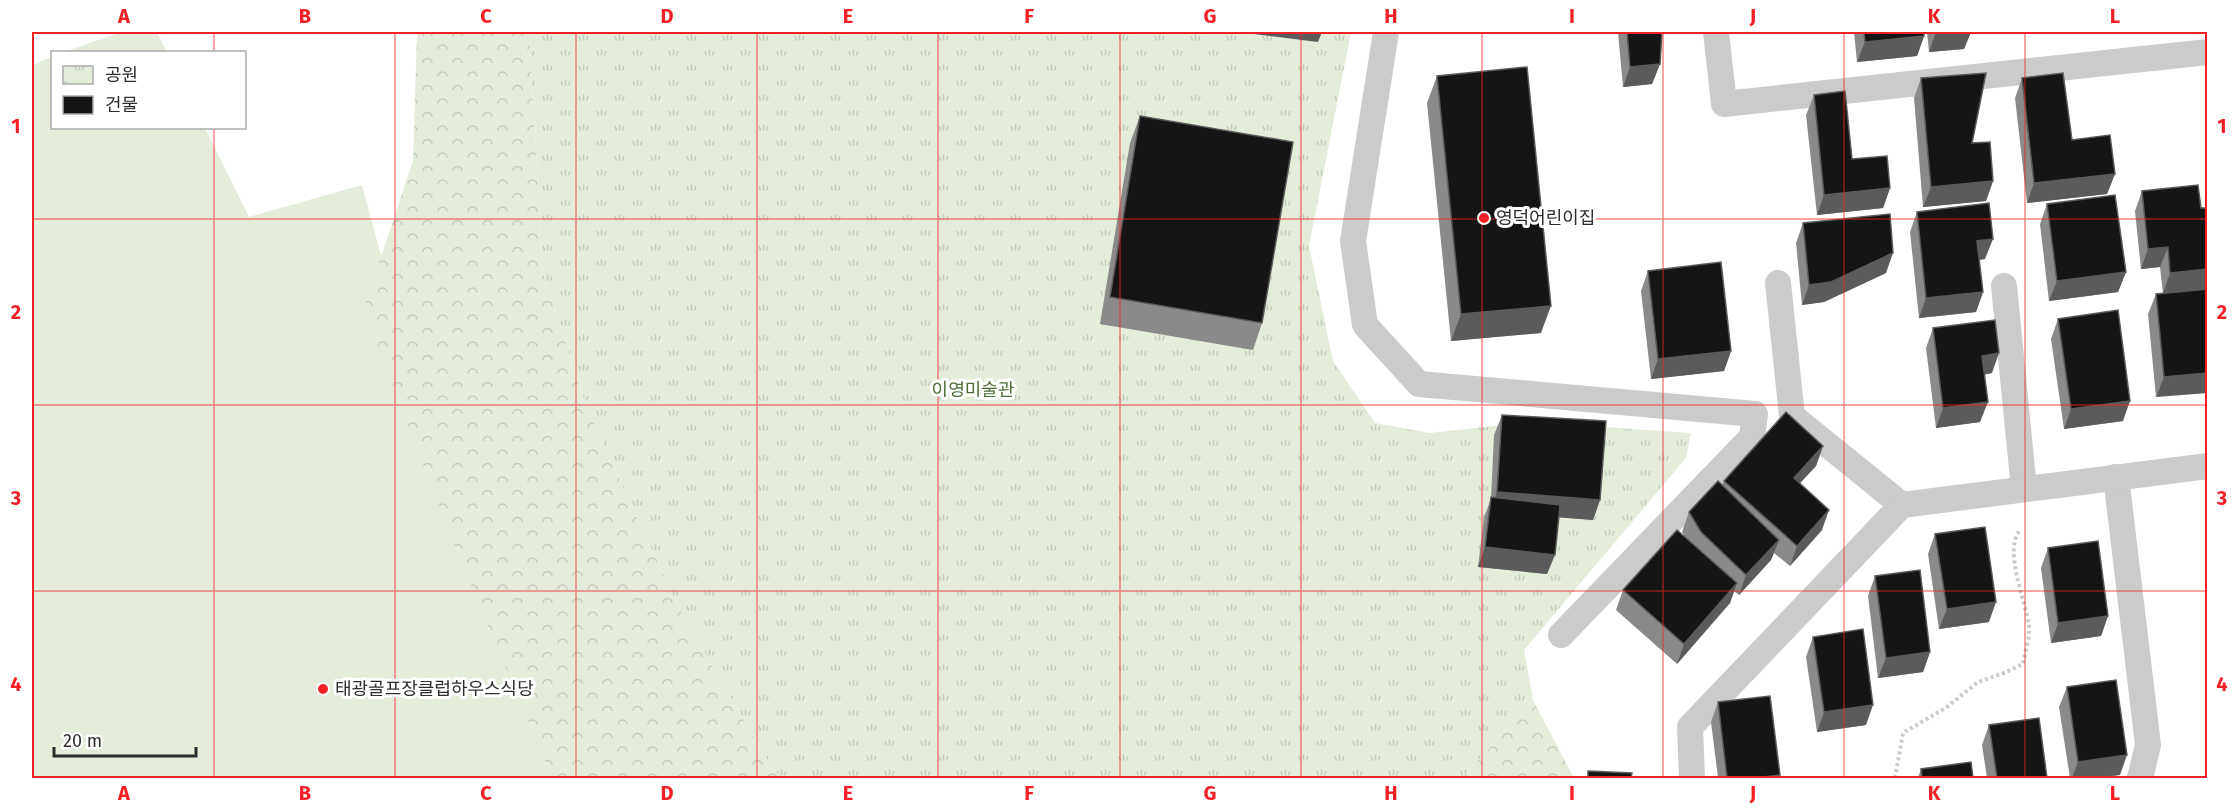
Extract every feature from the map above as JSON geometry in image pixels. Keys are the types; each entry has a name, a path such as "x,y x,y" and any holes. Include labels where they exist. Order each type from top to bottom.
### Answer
{"lane":[{"path":"1386,32 1353,241 1365,325 1419,384 1755,414 1752,437 1561,635"},
{"path":"1716,32 1724,104 2208,52"},
{"path":"1778,283 1792,416 1902,505"},
{"path":"2004,286 2024,489"},
{"path":"1692,778 1690,727 1902,505 2208,466"},
{"path":"2116,477 2148,745 2140,778"}],"path":[{"path":"1895,778 1903,733 1947,707 1978,682 2023,664 2029,628 2014,557 2017,533 2024,527"}],"green space":[{"path":"121,32 157,32 166,51 67,51"},
{"path":"417,32 529,32 543,273 587,408 677,604 761,750 781,778 552,778 443,518 364,308 413,161"},
{"name":"이영미술관","path":"529,32 1351,32 1309,246 1333,361 1375,423 1430,433 1530,422 1691,433 1686,458 1524,650 1533,700 1462,778 781,778 761,750 677,604 587,408 543,273"},
{"path":"51,57 51,129 205,129 249,217 362,185 403,337 562,778 32,778 32,65"},
{"path":"1533,700 1573,776 1462,778"}],"building":[{"path":"1627,32 1662,32 1660,64 1630,67"},
{"path":"1864,32 1924,32 1924,36 1865,42"},
{"name":"영덕어린이집","path":"1527,67 1551,306 1461,314 1437,76"},
{"path":"1986,73 1972,143 1990,142 1993,181 1931,187 1921,78"},
{"path":"2063,73 2072,140 2110,135 2115,174 2034,183 2022,78"},
{"path":"1845,91 1852,159 1887,156 1890,188 1824,195 1814,95"},
{"path":"1140,116 1293,142 1262,323 1110,297"},
{"path":"2198,185 2201,208 2208,208 2208,269 2170,273 2168,247 2148,249 2142,191"},
{"path":"2115,195 2126,272 2057,281 2047,204"},
{"path":"1989,203 1993,239 1977,241 1983,292 1926,298 1917,212"},
{"path":"1890,214 1893,253 1831,282 1809,285 1803,223"},
{"path":"1721,262 1731,351 1658,359 1648,271"},
{"path":"2208,289 2208,373 2164,377 2156,294"},
{"path":"2118,310 2130,401 2071,409 2058,319"},
{"path":"1995,320 1999,353 1982,356 1988,402 1943,408 1933,328"},
{"path":"1786,412 1823,446 1794,478 1829,510 1797,546 1724,481"},
{"path":"1502,415 1606,421 1600,500 1497,492"},
{"path":"1718,481 1779,540 1746,575 1701,532 1689,512"},
{"path":"1491,497 1560,505 1555,555 1485,547"},
{"path":"1985,527 1996,602 1947,609 1935,534"},
{"path":"1677,530 1737,583 1684,644 1623,590"},
{"path":"2098,541 2108,616 2058,623 2048,548"},
{"path":"1920,570 1930,652 1886,658 1875,576"},
{"path":"1863,629 1873,705 1824,712 1813,637"},
{"path":"2116,680 2127,755 2078,762 2067,687"},
{"path":"1770,696 1780,775 1727,778 1718,702"},
{"path":"2039,718 2047,778 1997,778 1989,725"},
{"path":"1971,762 1973,778 1922,778 1921,769"},
{"path":"1588,771 1632,773 1631,778 1588,778"}],"place":[{"name":"영덕어린이집","path":"1484,218"},
{"name":"태광골프장클럽하우스식당","path":"323,689"}]}
